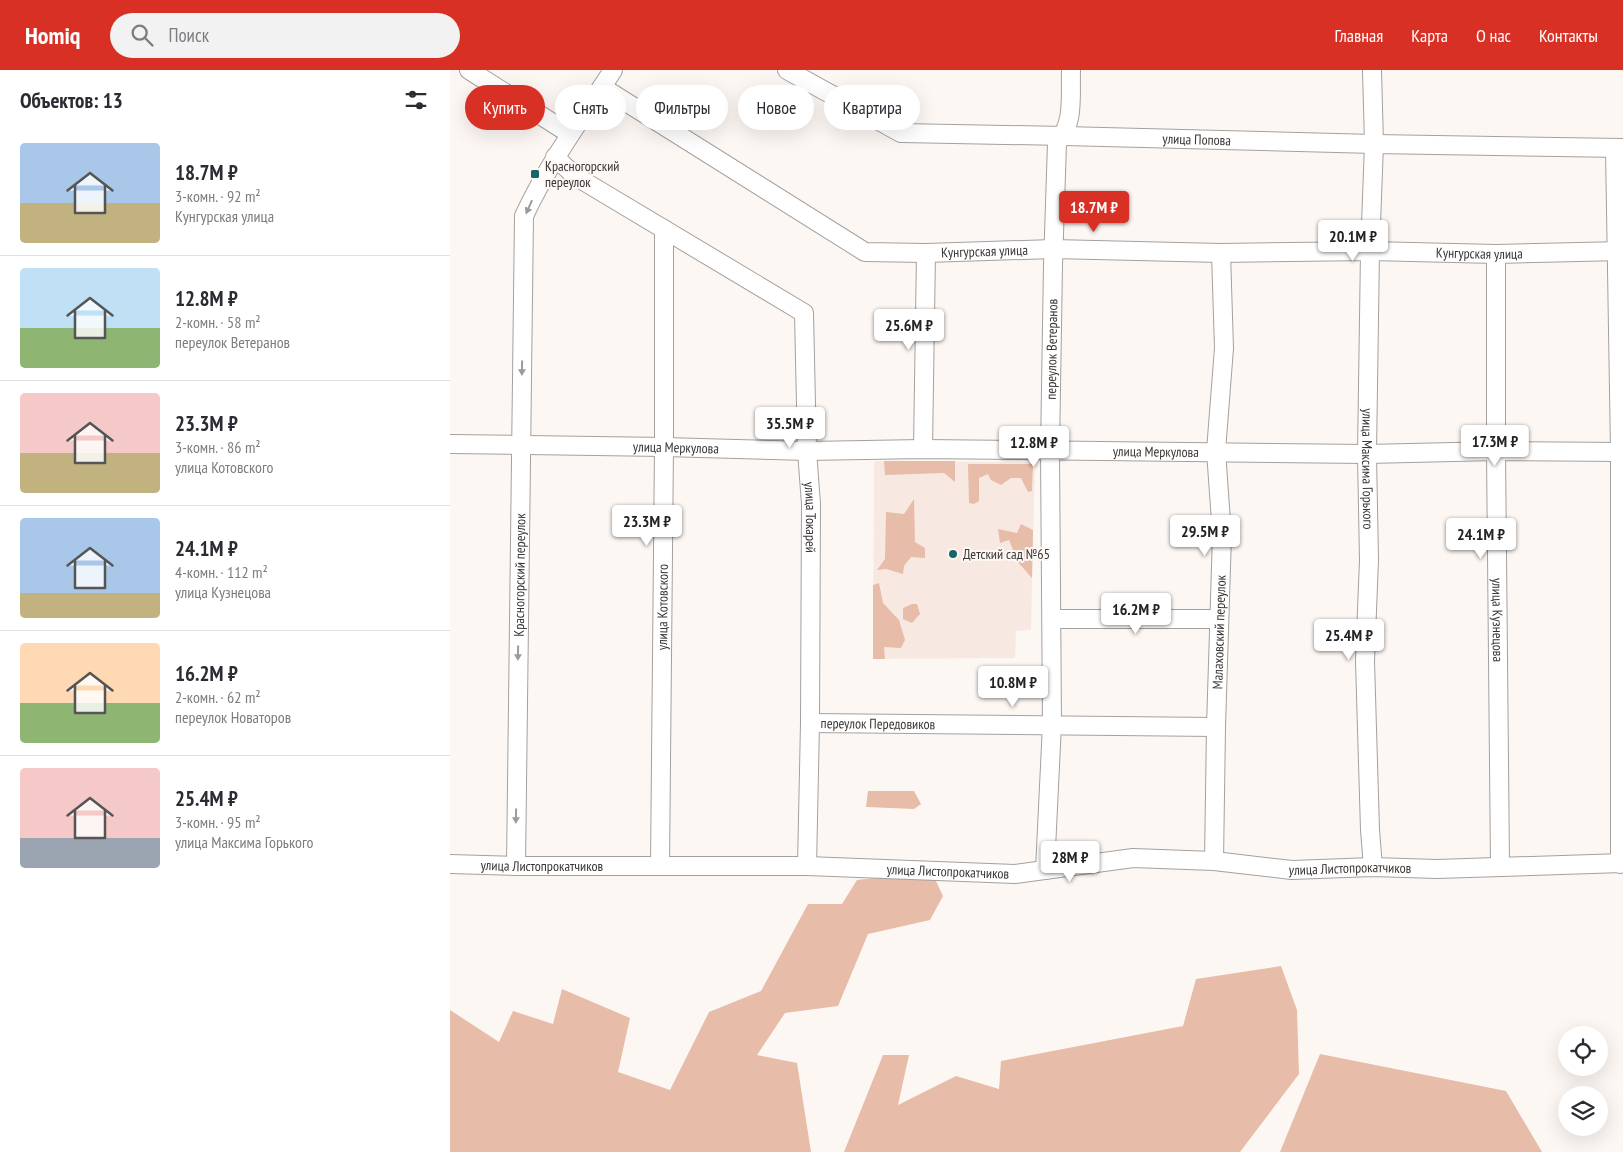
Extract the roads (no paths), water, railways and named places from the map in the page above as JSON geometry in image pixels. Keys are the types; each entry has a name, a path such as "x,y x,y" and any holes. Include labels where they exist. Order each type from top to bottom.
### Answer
{"street":[{"path":"469,70 570,134"},
{"name":"Красногорский переулок","path":"603,85 613,70"},
{"name":"улица Попова","path":"787,70 901,134 1619,148"},
{"name":"переулок Ветеранов","path":"1045,870 1052,724 1050,450 1053,249 1058,143 1064,136 1069,123 1071,70"},
{"name":"улица Максима Горького","path":"1372,70 1374,144 1370,251 1369,560 1365,660 1370,830 1373,867"},
{"name":"Кунгурская улица","path":"626,102 865,252 926,253 1053,249 1221,253 1370,251 1496,254 1619,251"},
{"name":"Красногорский переулок","path":"516,866 524,216 555,157 573,130"},
{"path":"1619,148 1621,864"},
{"name":"улица Токарей","path":"555,157 575,176 804,313 807,451 811,504 807,866"},
{"name":"улица Котовского","path":"660,866 664,229"},
{"path":"923,449 926,253"},
{"name":"Малаховский переулок","path":"1214,861 1222,535 1216,451 1224,348 1221,253"},
{"name":"улица Кузнецова","path":"1496,254 1500,866"},
{"name":"улица Меркулова","path":"450,444 807,451 923,449 1368,454 1496,451 1621,452"},
{"path":"1052,619 1219,619"},
{"name":"переулок Передовиков","path":"810,723 1216,727"},
{"name":"улица Листопрокатчиков","path":"450,864 516,866 807,866 1015,874 1133,858 1214,861 1292,870 1373,867 1436,869 1621,864"}],"place":[{"name":"Красногорский переулок","path":"535,174"},
{"name":"Детский сад №65","path":"953,554"}]}
